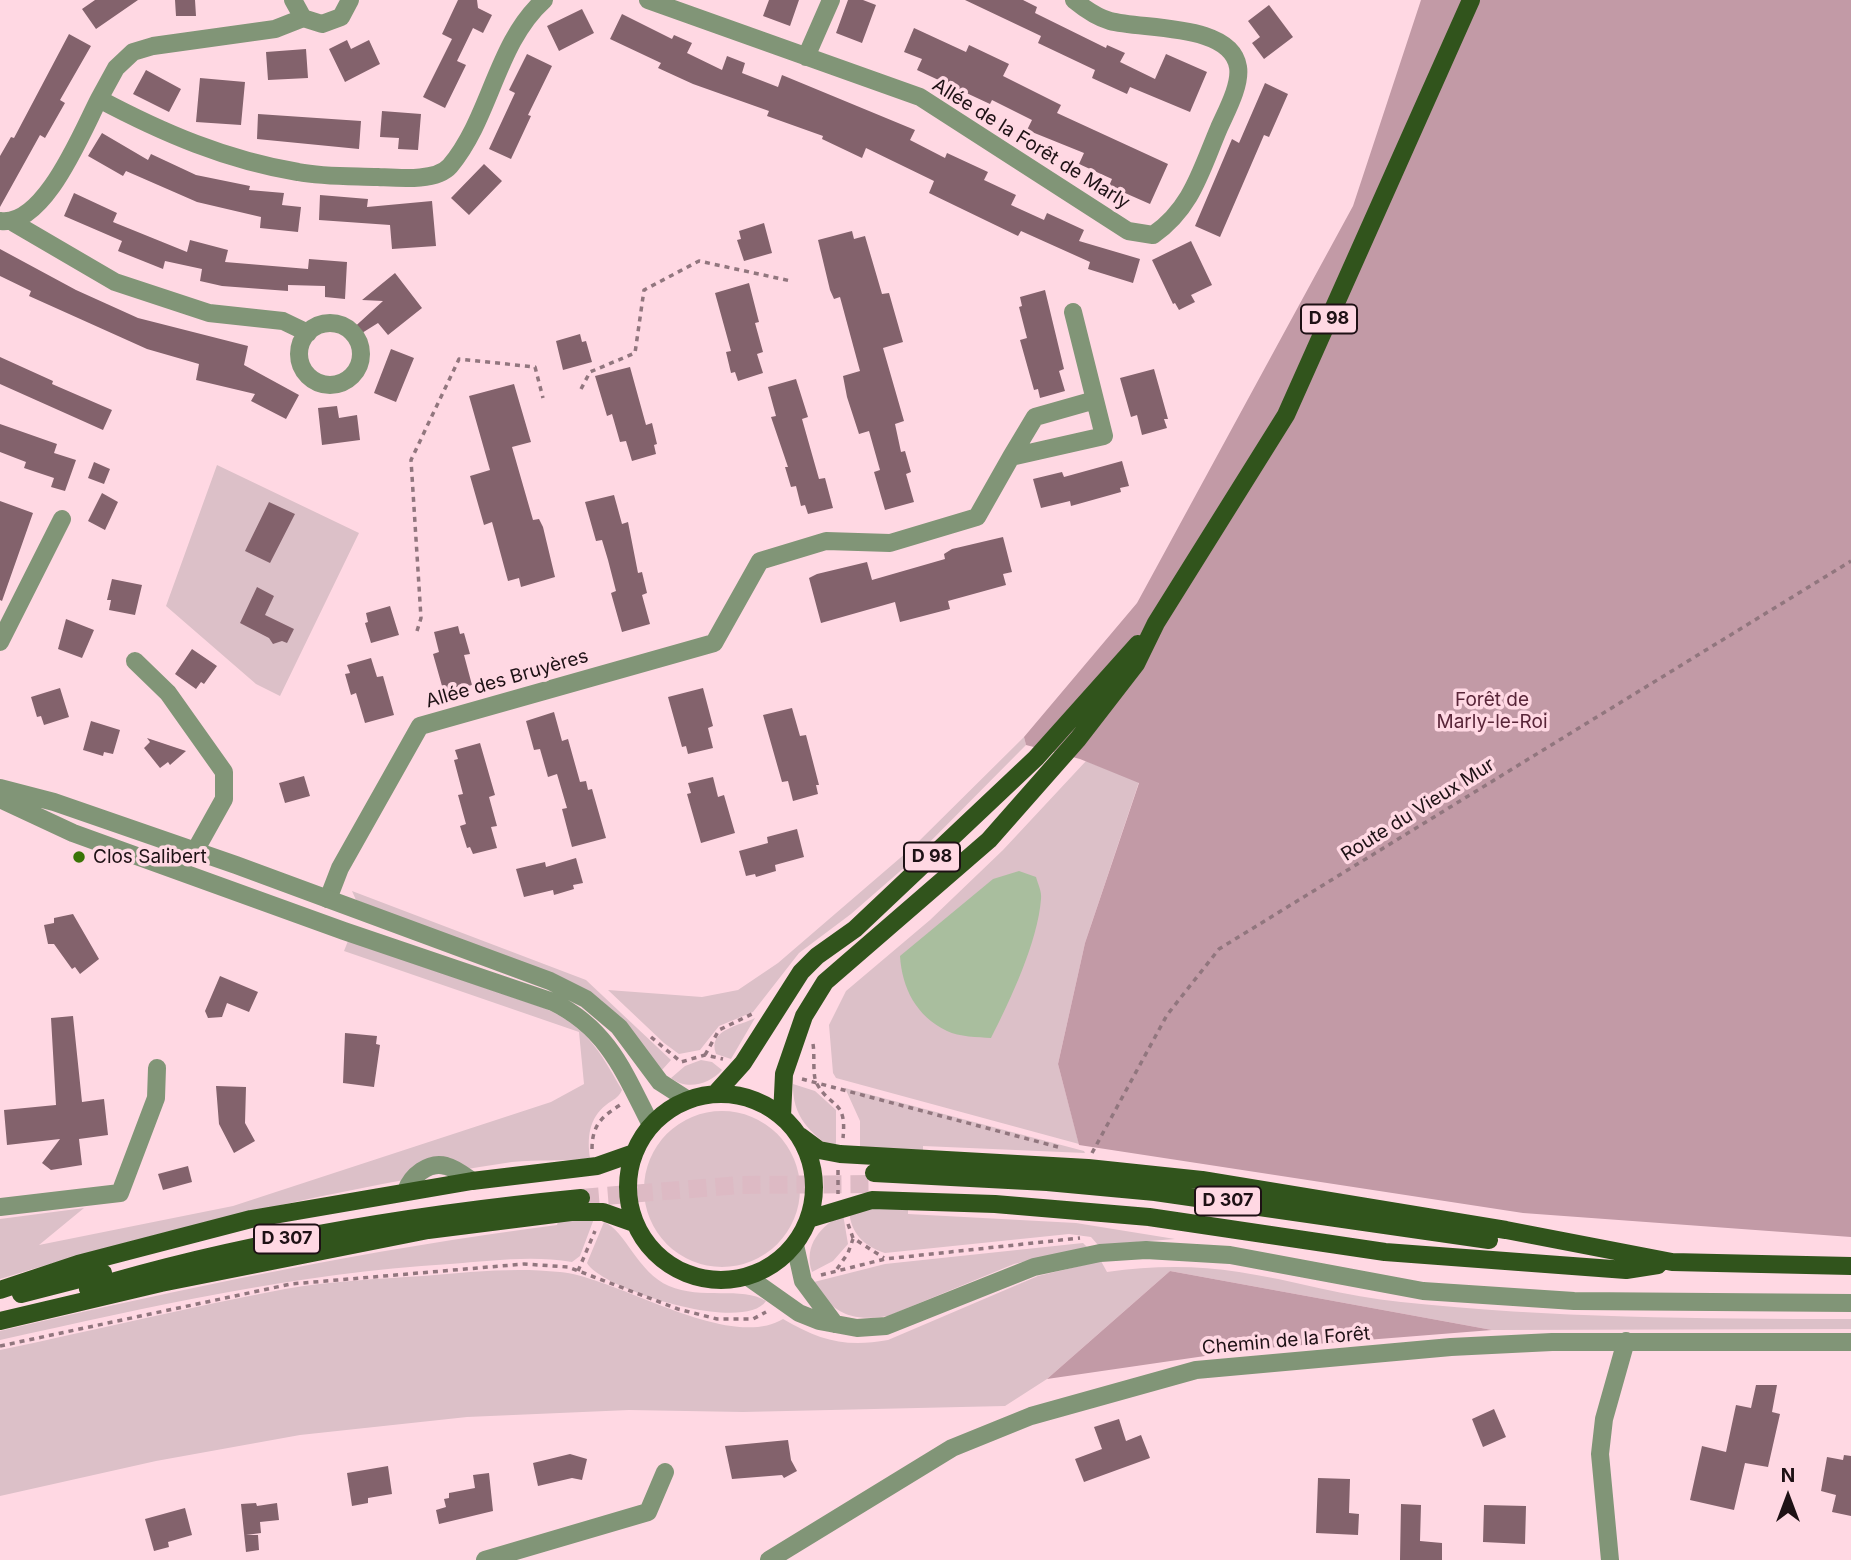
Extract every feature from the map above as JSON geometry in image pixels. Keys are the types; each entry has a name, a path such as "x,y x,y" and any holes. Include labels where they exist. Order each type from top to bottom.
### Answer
{"main road":[{"name":"D 98","path":"782,1116 784,1074 804,1016 825,982 989,840 1078,740 1136,664 1156,623 1286,415 1471,0"},
{"name":"D 98","path":"715,1094 743,1063 801,972 817,956 862,922 1036,758 1156,623"},
{"path":"800,1136 813,1172 815,1191 809,1219 795,1245 774,1265 748,1277 709,1280 690,1276 656,1255 634,1223 628,1188 634,1153 651,1125 662,1115 688,1100 715,1094 739,1095 762,1103 782,1116 800,1136 819,1150 841,1154 1088,1168 1202,1180 1506,1230 1580,1246"},
{"path":"0,1290 172,1237 251,1219 472,1181 597,1166 634,1153"},
{"name":"D 307","path":"1672,1262 1626,1270 1491,1259 1432,1243 1209,1206 874,1179 1034,1181 1155,1192 1524,1245 1580,1246 1672,1262 1851,1266"},
{"name":"D 307","path":"0,1299 226,1243 346,1218 471,1197 581,1192 285,1240 145,1272 0,1313"},
{"path":"809,1219 842,1207 889,1199 1089,1211 1385,1252 1491,1259"},
{"path":"0,1321 175,1280 428,1230 580,1212 603,1212 634,1223"}],"street":[{"path":"293,0 303,18"},
{"path":"7,222 35,210 60,173 116,68 133,52 153,46 275,29 303,18 323,24 332,22 341,17 351,0"},
{"path":"99,99 198,146 243,161 301,173 423,177 447,169 466,144 520,27 544,0"},
{"path":"806,57 831,0"},
{"name":"Allée de la Forêt de Marly","path":"654,1 920,97 1128,230 1153,235 1171,223 1186,205 1231,99 1238,69 1232,52 1217,38 1109,21 1087,11 1074,0"},
{"path":"7,222 115,282 209,313 283,321 308,332"},
{"path":"1012,457 1104,436 1073,313"},
{"path":"1012,457 1035,417 1095,400"},
{"name":"Allée des Bruyères","path":"319,921 340,868 420,726 714,643 760,561 826,541 890,543 977,517 1012,457"},
{"path":"0,642 62,519"},
{"path":"135,661 168,693 224,772 224,799 185,874"},
{"path":"0,788 54,802 195,851 538,977 586,999 618,1027 660,1082 688,1100"},
{"path":"0,799 56,827 572,1011 592,1026 611,1050 651,1125"},
{"path":"0,1207 120,1193 156,1098 157,1068"},
{"path":"795,1245 803,1281 835,1324"},
{"path":"748,1277 799,1313 857,1328 886,1326 1034,1267 1100,1253 1146,1250 1230,1255 1423,1291 1574,1301 1851,1303"},
{"path":"1610,1560 1600,1454 1604,1419 1626,1341"},
{"name":"Chemin de la Forêt","path":"769,1560 952,1448 1031,1416 1196,1370 1451,1347 1626,1341 1851,1342"},
{"path":"485,1560 648,1511 665,1472"}],"path":[{"path":"581,389 590,372 635,353 644,290 699,261 790,281"},
{"path":"417,631 421,618 411,460 458,359 535,367 543,398"},
{"name":"Route du Vieux Mur","path":"1088,1168 1091,1156 1167,1015 1219,949 1851,561"},
{"path":"705,1055 719,1030 759,1011"},
{"path":"796,1078 1065,1149"},
{"path":"816,1084 834,1100 842,1116 838,1198 853,1238 885,1259"},
{"path":"803,1281 836,1270 848,1253 853,1238"},
{"name":"D 307","path":"0,1346 274,1286 429,1270 542,1264 568,1267 678,1309 717,1319 760,1318 780,1298"}],"shaded area":[{"path":"217,465 359,533 280,696 256,684 166,606"},
{"path":"1024,737 1026,745 906,866 851,914 799,953 753,1012 719,1026 700,1050 679,1054 608,990 702,997 738,990 778,963 914,846"},
{"path":"1086,761 1139,782 1085,943 1058,1064 1079,1144 836,1078 833,1073 829,1025 846,991 930,920 1003,850"},
{"path":"1019,871 1036,877 1041,899 1029,952 1006,1007 991,1038 963,1036 947,1031 927,1017 913,1000 904,979 900,956 993,879"},
{"path":"352,891 586,980 671,1060 662,1070 601,1000 356,900"},
{"path":"348,941 544,1008 582,1032 599,1051 622,1090 600,1110 593,1122 589,1136 590,1158 512,1162 318,1197 189,1226 0,1279 0,1219 84,1208 39,1245 233,1206 551,1102 584,1084 579,1032 344,951"},
{"path":"755,1018 731,1059 716,1054 714,1046 720,1034"},
{"path":"701,1060 712,1062 722,1070 711,1079 698,1084 684,1084 671,1078 685,1066"},
{"path":"793,1084 815,1091 836,1110 836,1150 804,1123 796,1106"},
{"path":"845,1088 1085,1153 923,1146 923,1150 860,1148 860,1121"},
{"path":"722,1111 752,1117 777,1134 794,1159 800,1189 794,1219 777,1244 752,1261 722,1267 692,1261 667,1244 650,1219 644,1189 650,1159 667,1134 692,1117"},
{"path":"908,1209 908,1214 1076,1223 1175,1239 1098,1245 1091,1237 1069,1234 885,1253 865,1243 856,1233 849,1211"},
{"path":"843,1214 848,1244 833,1261 812,1272 810,1253 816,1237 828,1224"},
{"path":"595,1216 580,1256 572,1262 511,1259 336,1275 224,1293 0,1340 0,1331 208,1285 347,1258 557,1225 559,1218"},
{"path":"604,1222 619,1234 649,1272 669,1286 694,1292 745,1294 766,1301 753,1310 731,1313 704,1311 645,1296 619,1285 598,1274 587,1263"},
{"path":"1083,1243 1087,1247 1014,1264 888,1316 875,1318 844,1313 828,1302 814,1282 885,1264"},
{"path":"1101,1261 1107,1272 1140,1268 1206,1268 1259,1275 1380,1300 1457,1307 1626,1316 1851,1319 1851,1329 1492,1330 1170,1271 1047,1379 1005,1406 743,1412 629,1410 467,1417 300,1435 156,1461 0,1496 0,1350 214,1303 336,1282 491,1271 560,1272 611,1286 703,1320 733,1326 760,1327 783,1319 821,1337 859,1343 888,1340 1038,1276"}],"green space":[{"name":"Forêt de Marly-le-Roi","path":"1421,0 1851,0 1851,1237 1523,1213 1079,1145 1058,1064 1085,943 1139,783 1080,759 1026,745 1024,737 1137,603 1353,206"},
{"path":"1170,1271 1492,1330 1253,1349 1047,1379"}],"building":[{"path":"95,0 138,0 96,29 82,9"},
{"path":"175,0 195,0 196,16 176,16"},
{"path":"458,0 477,0 478,8 492,15 483,33 473,28 457,61 466,65 445,108 423,97 452,39 442,34"},
{"path":"769,0 799,0 790,26 763,16"},
{"path":"848,0 863,0 876,5 862,43 836,33"},
{"path":"965,0 1023,0 1037,7 1035,13 1106,48 1107,45 1125,53 1120,62 1155,79 1166,54 1207,72 1190,112 1130,87 1127,94 1092,78 1095,70 1038,43 1041,36"},
{"path":"1269,5 1293,37 1264,59 1252,43 1260,37 1248,21"},
{"path":"582,9 594,33 559,51 547,26"},
{"path":"622,14 672,39 674,35 692,43 687,53 722,70 727,56 745,63 742,73 778,87 782,75 915,130 910,140 945,158 947,153 988,172 984,180 1016,195 1011,205 1044,220 1047,213 1084,230 1079,241 1140,259 1133,283 1088,269 1090,262 1021,231 1018,236 929,193 934,181 866,148 862,158 822,139 823,136 767,116 769,111 693,84 658,68 661,63 610,39"},
{"path":"914,28 966,52 969,45 1009,64 1003,76 1061,105 1057,113 1168,164 1150,204 1109,186 1112,179 1079,164 1084,153 1027,130 1032,120 992,100 990,104 917,70 922,59 904,52"},
{"path":"69,34 91,46 60,100 65,103 45,138 40,135 0,207 0,156 11,137 14,138"},
{"path":"347,40 351,49 369,40 380,64 345,82 329,49"},
{"path":"306,49 308,78 268,80 266,52"},
{"path":"527,54 552,66 528,115 531,116 511,159 489,149 515,93 509,90"},
{"path":"146,70 181,89 169,112 133,94"},
{"path":"200,78 245,82 241,125 196,122"},
{"path":"1265,83 1288,94 1269,137 1264,135 1220,237 1195,226 1232,139 1239,143"},
{"path":"382,111 421,114 418,150 398,149 399,138 380,137"},
{"path":"258,114 361,121 359,149 257,139"},
{"path":"102,133 148,160 151,154 196,175 250,186 249,190 284,193 282,205 301,207 298,232 260,228 261,217 197,202 126,171 123,176 88,156"},
{"path":"484,164 502,181 469,215 451,198"},
{"path":"74,193 117,213 113,222 187,252 190,240 228,250 225,262 308,269 309,259 347,262 345,299 325,297 325,286 288,285 288,291 222,286 200,281 202,269 165,261 163,269 118,251 122,241 64,216"},
{"path":"320,195 368,199 367,207 432,201 436,246 392,249 390,225 319,220"},
{"path":"764,223 772,253 744,261 737,240 741,239 739,231"},
{"path":"852,231 854,239 865,236 882,294 889,293 903,342 883,348 904,421 895,424 901,452 905,451 911,472 906,474 914,502 885,510 874,472 880,470 869,431 859,434 847,397 843,376 860,371 840,297 834,299 830,290 818,240"},
{"path":"1191,241 1212,285 1191,295 1195,302 1179,310 1175,303 1173,304 1152,260"},
{"path":"0,249 76,290 138,318 248,346 244,365 299,395 286,419 251,401 255,394 196,380 199,364 147,349 29,296 31,291 0,276"},
{"path":"395,273 422,308 388,335 378,323 354,338 349,332 383,301 362,300"},
{"path":"749,283 759,322 755,323 763,352 757,354 763,373 738,381 735,372 731,373 726,352 731,351 715,293"},
{"path":"1045,290 1064,369 1059,371 1065,391 1040,398 1038,389 1034,390 1020,340 1027,338 1019,307 1022,306 1020,297"},
{"path":"580,334 582,342 586,341 592,362 563,370 556,341"},
{"path":"391,349 414,358 396,402 374,393"},
{"path":"0,357 53,381 52,384 112,410 103,430 0,384"},
{"path":"630,367 646,425 652,423 657,444 654,445 656,454 632,461 626,441 620,442 612,414 607,416 595,376"},
{"path":"1154,369 1168,419 1164,419 1167,428 1142,435 1137,415 1131,417 1120,378"},
{"path":"796,379 808,417 802,419 819,479 825,478 833,508 808,514 805,505 801,506 796,486 791,487 785,467 788,467 771,417 776,416 768,387"},
{"path":"514,384 531,442 512,447 533,520 539,519 543,527 555,577 521,587 519,578 508,581 492,522 484,525 470,476 490,470 469,396"},
{"path":"337,406 339,418 357,415 360,440 322,445 318,408"},
{"path":"0,424 57,444 54,453 76,460 65,491 51,487 54,478 24,468 26,462 0,452"},
{"path":"1122,461 1129,486 1120,488 1121,492 1071,506 1070,501 1041,508 1033,479 1062,472 1064,477"},
{"path":"94,462 110,469 104,484 88,478"},
{"path":"102,493 118,502 105,530 88,521"},
{"path":"614,495 622,524 628,522 638,573 642,572 647,593 642,595 650,624 622,632 611,593 616,591 608,560 602,540 596,541 585,502"},
{"path":"0,501 33,513 2,601 0,600"},
{"path":"269,502 295,514 270,563 245,551"},
{"path":"1003,537 1012,572 1003,574 1006,585 948,601 950,609 900,622 895,602 821,623 809,578 817,574 867,562 872,580 945,559 944,554 952,549"},
{"path":"112,579 142,585 135,615 109,610 111,600 107,600"},
{"path":"257,587 274,596 265,615 294,629 287,643 282,641 273,644 269,638 240,623"},
{"path":"390,606 399,635 371,643 365,623 368,622 366,613"},
{"path":"66,619 94,630 82,658 58,649"},
{"path":"458,626 460,634 464,633 470,654 464,655 472,685 444,693 433,654 439,652 434,632"},
{"path":"192,649 217,666 204,684 201,682 196,689 175,674"},
{"path":"371,658 377,677 383,676 394,715 365,723 356,693 351,695 345,674 350,673 347,665"},
{"path":"60,688 69,717 44,725 41,716 37,717 31,697"},
{"path":"703,688 713,726 708,728 713,748 688,754 686,746 682,747 668,697"},
{"path":"792,708 800,736 806,735 819,785 816,785 818,794 793,801 788,781 782,782 763,715"},
{"path":"554,712 562,741 568,739 580,782 586,781 588,790 592,789 606,838 572,847 562,809 567,808 557,774 548,777 540,749 534,750 526,721"},
{"path":"91,721 120,730 113,754 104,752 103,756 83,750"},
{"path":"147,738 186,751 170,765 168,762 160,768 144,748 150,742"},
{"path":"480,743 495,795 489,797 497,826 491,827 497,848 473,854 470,847 467,848 460,826 466,824 458,795 463,794 454,760 458,759 455,750"},
{"path":"304,776 310,796 285,803 279,783"},
{"path":"713,777 718,797 724,795 735,833 701,843 687,794 691,793 688,783"},
{"path":"797,829 804,857 775,865 776,871 756,877 755,874 746,876 739,851 768,843 767,837"},
{"path":"576,858 583,883 573,885 574,889 554,895 553,890 524,897 516,869 545,862 546,867"},
{"path":"73,914 99,959 80,974 75,967 72,969 54,944 48,944 44,925 54,923 54,918"},
{"path":"220,976 258,992 249,1012 227,1003 222,1017 208,1018 205,1011"},
{"path":"73,1016 82,1102 104,1099 108,1135 79,1139 82,1165 51,1170 42,1163 60,1139 7,1145 4,1110 56,1105 51,1018"},
{"path":"345,1033 377,1036 376,1044 380,1045 374,1087 343,1083"},
{"path":"216,1086 246,1087 245,1123 255,1141 234,1153 219,1124"},
{"path":"188,1166 192,1182 163,1190 158,1174"},
{"path":"1756,1385 1777,1385 1772,1412 1780,1414 1768,1467 1745,1463 1734,1510 1690,1500 1702,1446 1726,1452 1736,1405 1751,1408"},
{"path":"1494,1409 1506,1437 1483,1447 1472,1419"},
{"path":"1119,1419 1126,1441 1141,1435 1150,1458 1084,1482 1075,1459 1102,1449 1094,1427"},
{"path":"788,1440 791,1460 797,1471 784,1478 782,1475 732,1479 725,1446"},
{"path":"570,1454 587,1459 582,1480 572,1478 538,1486 533,1463"},
{"path":"1844,1455 1851,1456 1851,1516 1832,1512 1836,1495 1821,1491 1827,1457 1843,1460"},
{"path":"388,1466 392,1494 368,1498 368,1503 352,1506 347,1473"},
{"path":"489,1473 493,1511 439,1524 436,1510 446,1507 444,1499 449,1498 449,1493 475,1488 473,1475"},
{"path":"1318,1478 1350,1479 1349,1513 1359,1514 1358,1535 1316,1533"},
{"path":"256,1503 257,1506 277,1503 279,1520 260,1522 261,1533 246,1535 258,1535 259,1550 246,1552 241,1504"},
{"path":"1401,1504 1421,1505 1420,1541 1442,1543 1442,1560 1400,1560"},
{"path":"1484,1505 1526,1506 1525,1544 1483,1542"},
{"path":"185,1508 192,1535 168,1542 169,1547 154,1551 145,1519"}],"tunnel":[{"path":"581,1198 740,1185 875,1184"}],"place":[{"name":"Clos Salibert","path":"79,857"}]}
